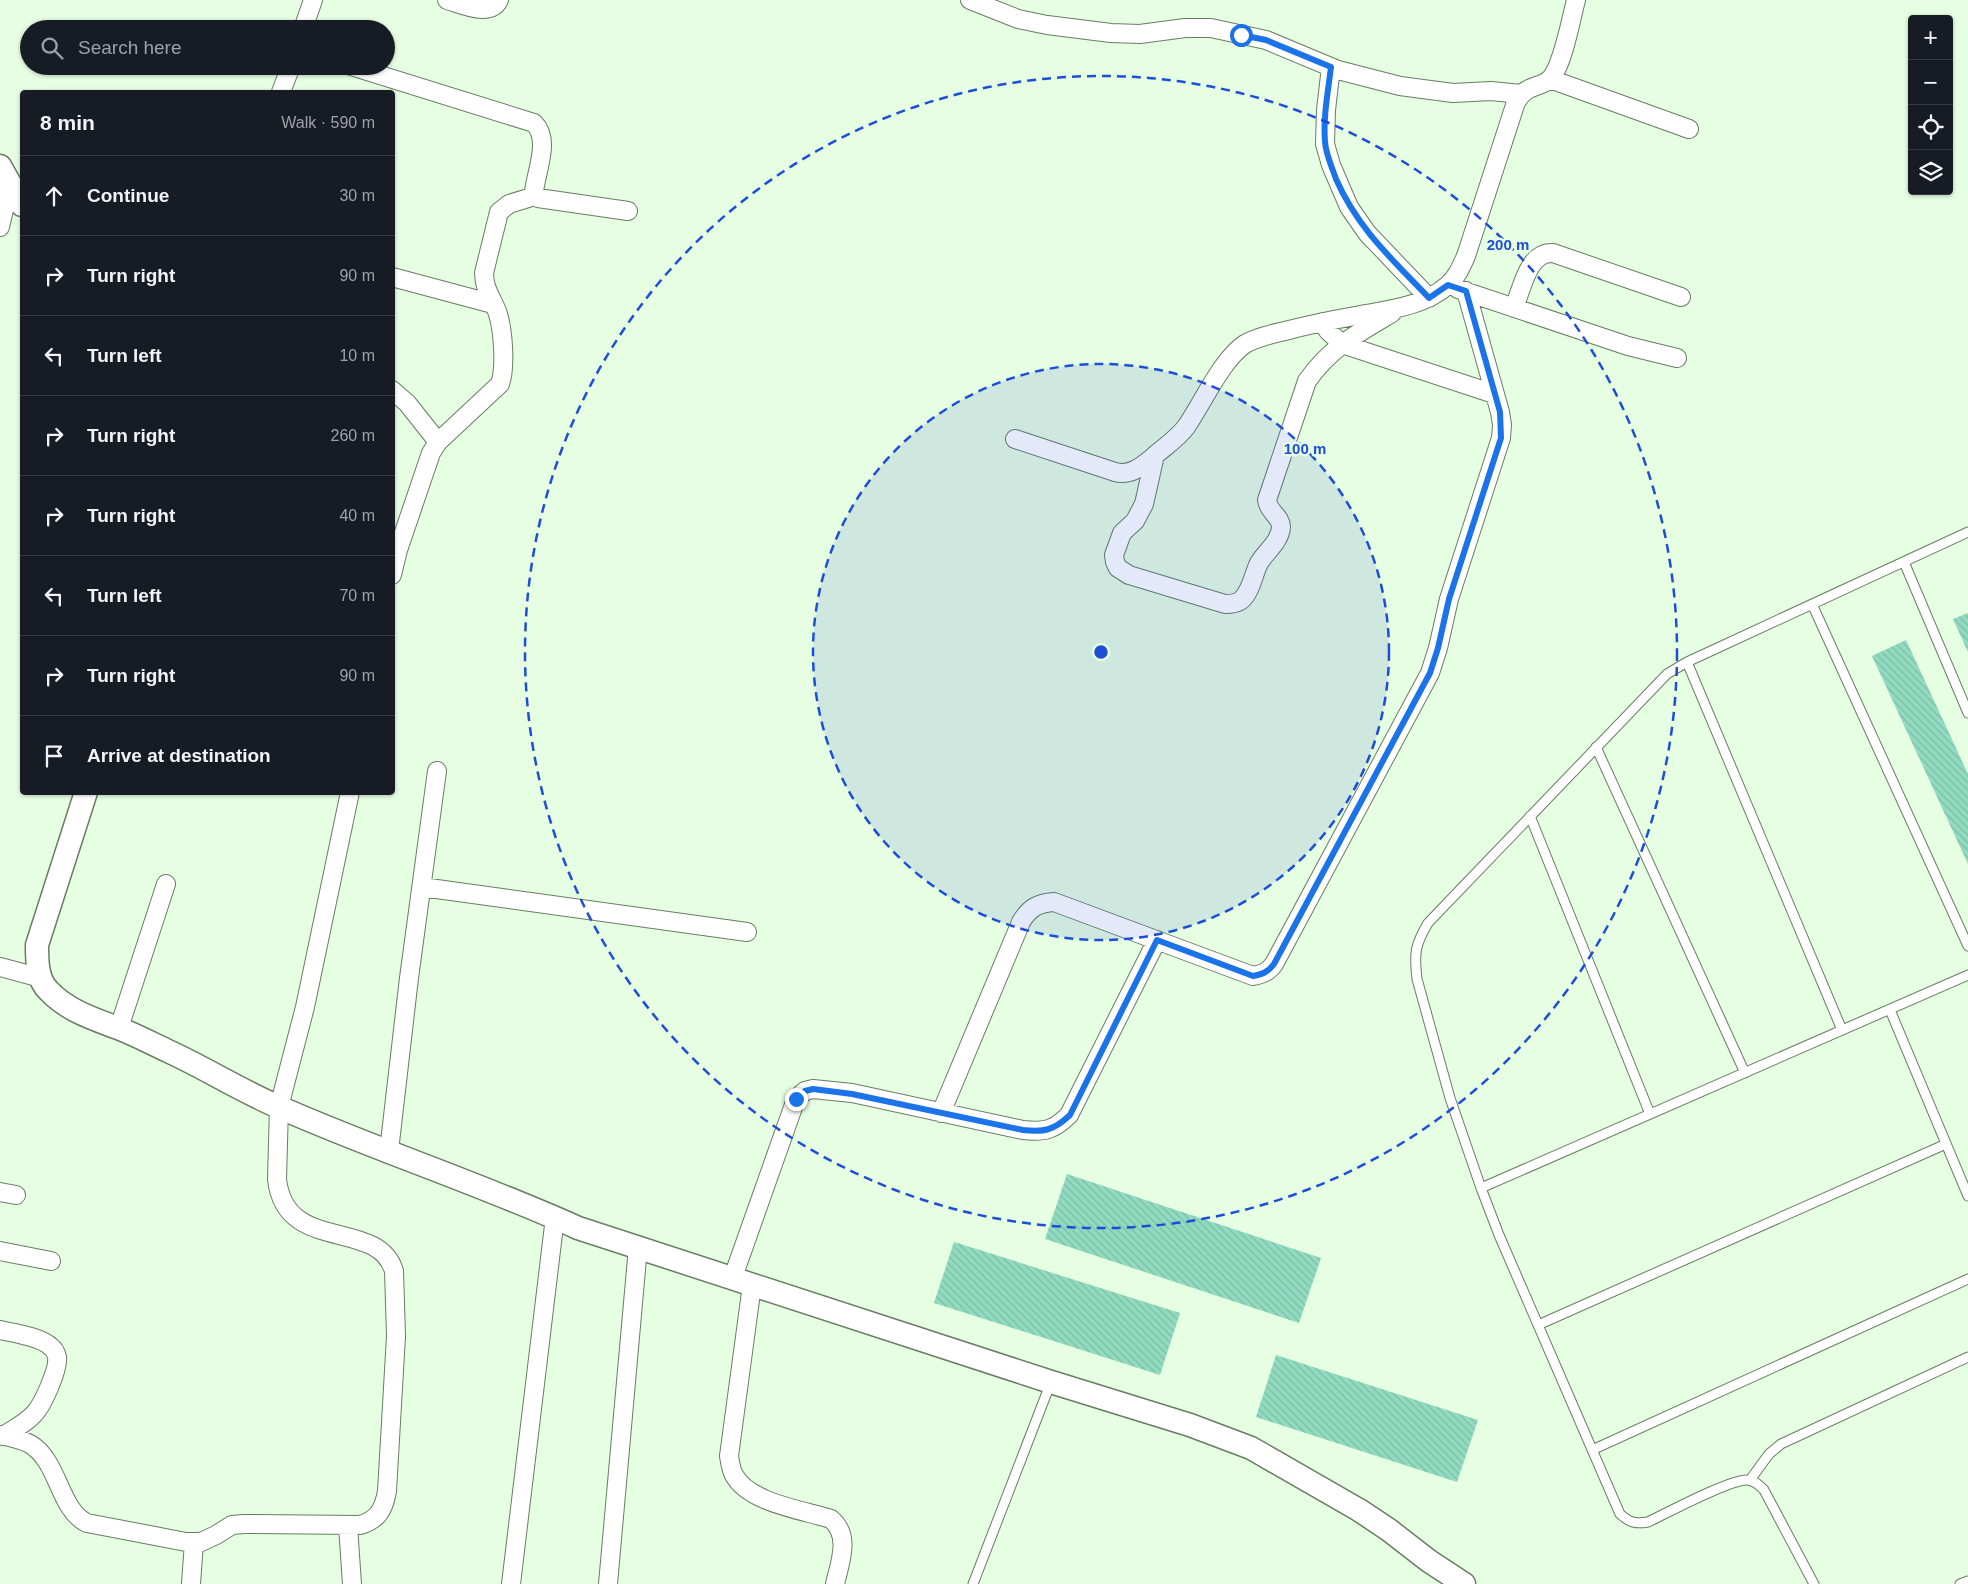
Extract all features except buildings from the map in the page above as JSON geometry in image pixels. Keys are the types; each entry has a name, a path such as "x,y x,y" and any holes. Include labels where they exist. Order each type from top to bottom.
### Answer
{"street":[{"path":"306,20 312,0"},
{"path":"447,0 484,9 497,5 499,0"},
{"path":"970,0 1018,19 1047,25 1111,33 1140,34 1185,28 1211,28 1266,40 1331,67 1400,86 1453,93 1491,91 1521,94"},
{"path":"1015,439 1121,474 1132,471 1154,456 1184,429 1235,352 1246,344 1270,335 1323,322 1401,307 1429,298 1448,285 1460,271 1466,256 1516,102 1526,90 1550,79 1557,68 1576,0"},
{"path":"1331,67 1326,110 1325,144 1333,172 1349,207 1367,233 1429,298"},
{"path":"282,90 288,75"},
{"path":"380,75 534,123 541,134 542,141 534,189 535,196"},
{"path":"1550,79 1689,130"},
{"path":"5,175 20,201"},
{"path":"0,227 5,175"},
{"path":"395,562 431,452 438,442 500,384 503,374 501,334 497,312 484,283 484,274 500,212 504,207 517,200 535,196 542,200 628,211"},
{"path":"1514,308 1532,262 1538,255 1546,253 1553,253 1681,297"},
{"path":"395,278 493,304"},
{"path":"1448,285 1628,346 1677,358"},
{"path":"941,1113 1022,922 1026,914 1033,907 1042,903 1054,902 1253,976 1269,971 1274,964 1430,673 1438,648 1449,599 1501,438 1500,412 1466,291"},
{"path":"1154,456 1144,504 1135,521 1122,533 1114,555 1118,568 1129,575 1225,604 1235,604 1246,594 1259,564 1272,549 1281,530 1281,524 1268,506 1268,500 1307,381 1316,368 1342,344 1401,307"},
{"path":"1323,322 1328,331 1342,344 1494,394"},
{"path":"395,393 407,403 438,442"},
{"path":"389,1152 438,771"},
{"path":"85,795 37,945 37,962 41,978 48,990 64,1004 91,1019 119,1028 172,1052 279,1107 389,1152 505,1196 578,1228 1051,1382 1190,1425 1251,1448 1359,1510 1389,1530 1429,1562 1464,1584"},
{"path":"1,1435 32,1445 40,1453 50,1465 75,1513 82,1521 160,1538 194,1542 209,1539 232,1525 244,1524 360,1526 371,1522 380,1514 387,1491 396,1336 394,1270 391,1262 376,1247 306,1225 294,1217 284,1205 277,1180 279,1107 305,1007 349,795"},
{"path":"119,1028 166,884"},
{"path":"422,887 747,932"},
{"path":"835,1584 843,1548 843,1534 839,1525 832,1519 762,1498 740,1484 732,1474 729,1456 743,1281 796,1099 800,1094 813,1089 852,1094 1023,1130 1047,1131 1059,1125 1070,1115 1157,940"},
{"path":"0,967 41,978"},
{"path":"511,1584 555,1218"},
{"path":"608,1584 638,1247"},
{"path":"0,1251 51,1261"},
{"path":"0,1330 45,1342 54,1350 57,1356 54,1373 36,1412 27,1421 1,1435"},
{"path":"348,1526 352,1584"},
{"path":"191,1584 194,1542"}],"lane":[{"path":"1814,1584 1771,1501 1757,1483 1750,1480 1733,1482 1648,1522 1638,1524 1629,1522 1620,1514 1480,1188 1450,1098 1417,979 1415,962 1417,942 1428,923 1668,674 1687,662 1968,532"},
{"path":"1904,562 1968,713"},
{"path":"1812,604 1968,946"},
{"path":"1687,662 1842,1030"},
{"path":"1596,747 1745,1073"},
{"path":"1530,816 1650,1114"},
{"path":"1480,1188 1968,975"},
{"path":"1890,1010 1968,1196"},
{"path":"1538,1325 1946,1144"},
{"path":"1592,1450 1968,1279"},
{"path":"1750,1480 1769,1454 1781,1444 1968,1357"},
{"path":"972,1584 1051,1382"},
{"path":"1960,1584 1968,1581"}],"route":[{"path":"796,1099 805,1091 813,1089 852,1094 1023,1130 1047,1131 1059,1125 1070,1115 1157,940 1253,976 1269,971 1430,673 1438,648 1442,623 1449,599 1501,438 1500,412 1488,376 1466,291 1448,285 1429,298 1367,233 1349,207 1331,165 1325,144 1326,110 1331,67 1266,40 1241,35"}]}
